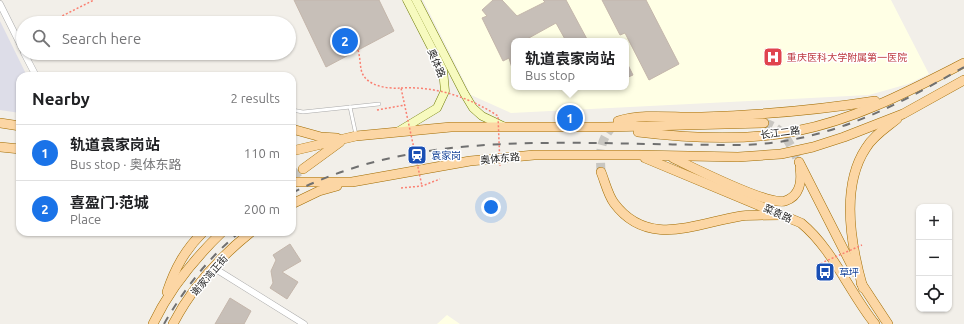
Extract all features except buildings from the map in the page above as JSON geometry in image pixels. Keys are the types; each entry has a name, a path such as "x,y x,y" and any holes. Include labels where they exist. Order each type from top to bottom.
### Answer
{"main road":[{"name":"奥体路","path":"399,131 437,108 445,91 443,70 407,0"},
{"name":"奥体路","path":"416,0 473,108 486,119 505,127"},
{"name":"长江二路","path":"607,128 655,134 732,138 796,132 891,99 964,63"},
{"name":"长江二路","path":"638,155 738,157 781,154 813,147 844,137 903,114 964,80"},
{"path":"618,121 631,117 701,117 814,110 891,99"},
{"path":"863,288 853,252 851,238 851,205 856,169 865,148 875,137 903,114"},
{"path":"0,123 16,125"},
{"path":"296,150 356,136 451,127 607,128 764,123"},
{"path":"296,130 321,137 344,139"},
{"path":"303,169 344,139"},
{"path":"0,147 16,149"},
{"name":"奥体东路","path":"296,182 352,182 470,161 534,155 638,155"},
{"name":"菜袁路","path":"638,155 785,215 801,223 820,241 855,298 875,324"},
{"path":"668,156 759,197 777,202 784,201 797,192 801,177 799,162 863,288 888,324"},
{"path":"600,172 613,203 630,220 652,229 671,230 740,217 785,215"},
{"path":"296,202 319,191 352,182"},
{"path":"164,300 173,273 182,257 200,236"},
{"name":"谢家湾正街","path":"153,324 164,300 191,263 218,236"},
{"name":"谢家湾正街","path":"173,324 185,303 214,268 247,236"}],"street":[{"path":"0,4 16,36"},
{"path":"28,60 34,72"},
{"path":"214,268 304,324"}],"lane":[{"path":"296,111 303,112 379,104"},
{"path":"350,108 356,136"}],"path":[{"path":"62,16 94,0"},
{"path":"358,50 361,71 368,81 377,86 432,90 479,104 498,116 500,166"},
{"path":"401,88 422,186"},
{"path":"377,110 405,105"},
{"path":"401,188 422,186 440,179"},
{"path":"817,265 862,246"}],"shaded area":[{"name":"重庆医科大学附属第一医院","path":"423,0 891,0 929,74 908,84 869,95 511,113 471,95"},
{"path":"0,21 16,54 16,60 19,60 25,72 16,72 16,112 0,110"},
{"path":"447,315 460,324 437,324"}],"tunnel":[{"path":"764,123 771,125 782,133 790,144 799,162"},
{"path":"601,172 601,152 603,141 615,124"},
{"path":"296,174 303,169"}],"railway":[{"path":"296,191 329,176 367,164 405,155 444,149 523,143 742,145 772,143 802,138 858,121 911,96 964,67"},
{"path":"164,324 180,298 198,274 218,252 236,236"}],"place":[{"name":"喜盈门·范城","path":"345,41"},
{"name":"重庆医科大学附属第一医院","path":"773,57"},
{"name":"轨道袁家岗站","path":"570,118"},
{"name":"袁家岗","path":"417,155"},
{"name":"草坪","path":"825,272"}]}
